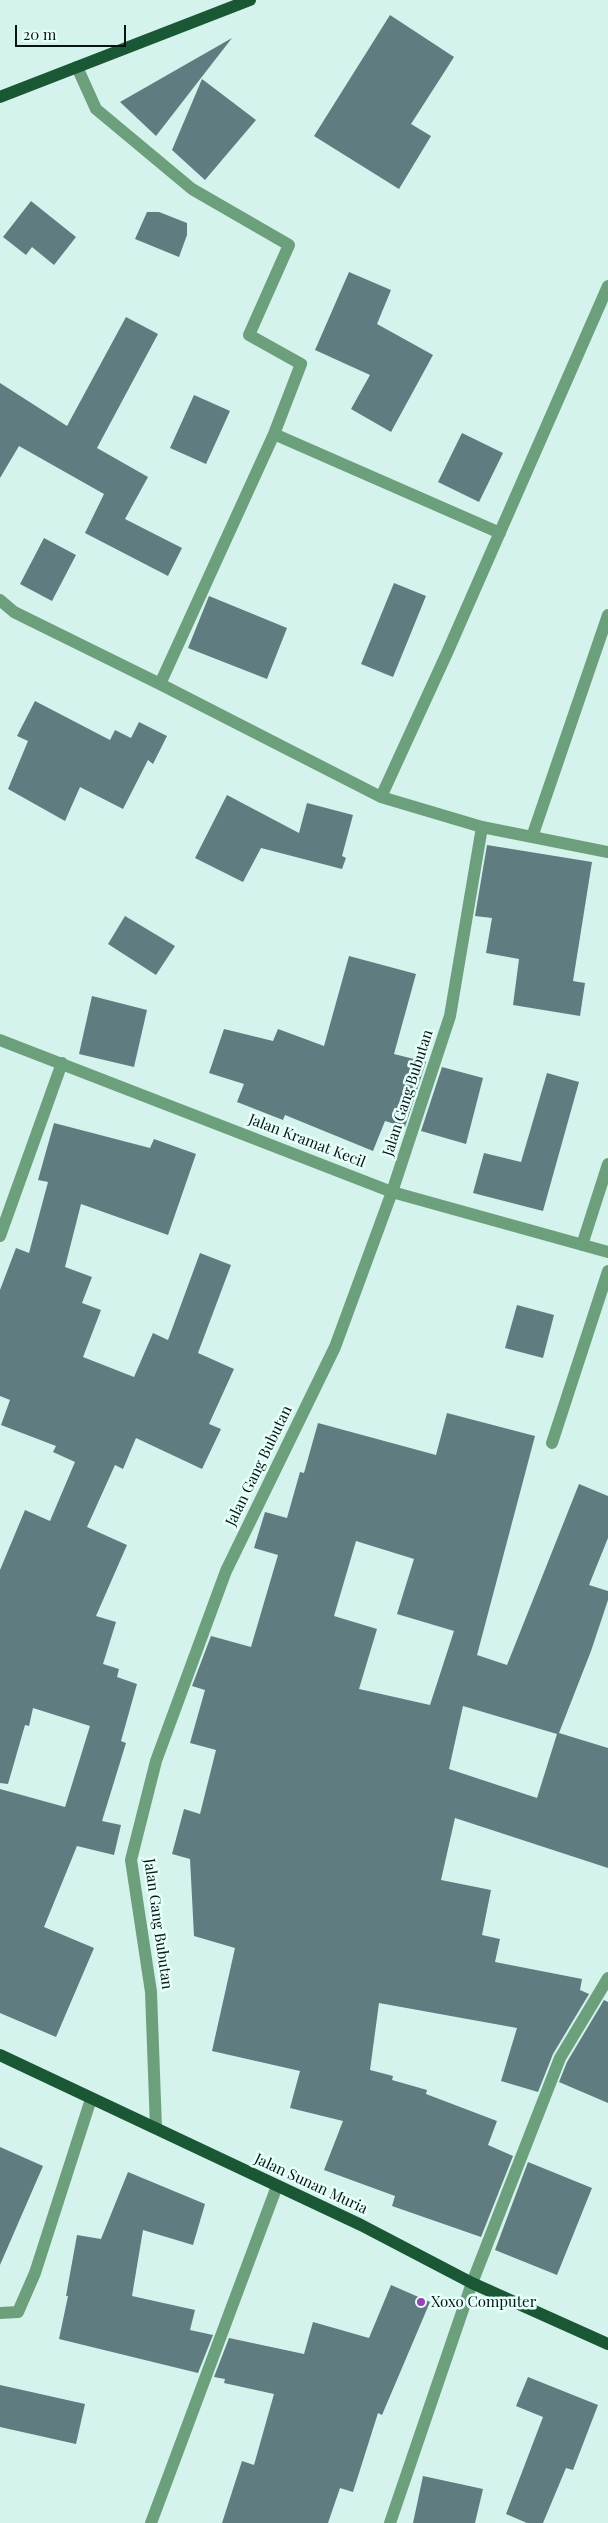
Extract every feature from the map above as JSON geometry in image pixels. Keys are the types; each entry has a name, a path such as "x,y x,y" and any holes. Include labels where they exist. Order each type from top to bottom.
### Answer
{"main road":[{"path":"0,97 250,0"},
{"name":"Jalan Sunan Muria","path":"0,2055 361,2225 472,2283 608,2344"}],"street":[{"path":"77,67 96,109 192,189 289,245 249,335 301,364 274,434 160,684"},
{"path":"381,798 608,286"},
{"path":"274,434 500,533"},
{"path":"0,600 14,612 160,684 381,798 482,827 608,852"},
{"path":"532,837 608,615"},
{"name":"Jalan Gang Bubutan","path":"156,2128 152,1992 131,1860 156,1761 226,1571 335,1347 392,1192 450,1016 482,827"},
{"name":"Jalan Kramat Kecil","path":"0,1040 392,1192 608,1252"},
{"path":"0,1236 62,1063"},
{"path":"582,1245 608,1164"},
{"path":"552,1443 608,1271"},
{"path":"390,2523 472,2283 560,2058 608,1978"},
{"path":"0,2313 18,2312 35,2273 91,2099"},
{"path":"151,2523 277,2186"}],"building":[{"path":"390,15 454,57 411,124 431,136 399,189 314,136"},
{"path":"232,38 156,136 120,102"},
{"path":"202,79 256,120 205,180 172,150"},
{"path":"31,201 76,237 54,265 32,247 26,255 3,237"},
{"path":"147,212 159,212 187,223 187,235 179,257 135,239"},
{"path":"349,272 391,290 377,324 433,355 391,432 351,409 370,375 315,350"},
{"path":"126,317 158,334 97,448 148,477 125,519 182,548 168,576 85,533 104,494 19,446 0,478 0,383 67,426"},
{"path":"194,395 230,411 206,464 170,448"},
{"path":"462,433 503,453 479,502 438,482"},
{"path":"44,538 76,555 52,601 20,584"},
{"path":"394,583 426,596 393,677 361,664"},
{"path":"209,596 287,628 267,679 188,648"},
{"path":"35,701 110,740 115,730 131,738 139,722 167,736 153,764 148,760 123,809 80,787 65,821 8,789 28,741 17,736"},
{"path":"227,795 299,833 307,803 353,815 342,856 346,858 342,869 261,848 243,882 195,858"},
{"path":"487,845 592,862 573,981 585,983 580,1016 513,1005 519,959 486,953 492,918 475,916"},
{"path":"125,916 175,946 156,975 108,944"},
{"path":"349,956 416,974 394,1054 426,1062 405,1127 385,1121 373,1151 285,1115 283,1120 237,1102 244,1084 209,1073 224,1029 273,1041 278,1029 324,1046"},
{"path":"92,996 147,1010 134,1067 79,1054"},
{"path":"442,1067 483,1078 466,1144 421,1131"},
{"path":"547,1073 579,1082 543,1211 473,1193 484,1153 521,1162"},
{"path":"54,1123 150,1148 154,1139 196,1154 168,1235 81,1204 65,1267 92,1277 82,1303 101,1310 83,1357 134,1377 153,1333 168,1340 200,1253 231,1265 198,1353 234,1369 209,1424 221,1429 202,1469 136,1438 123,1469 115,1465 87,1527 127,1545 96,1616 116,1622 103,1664 119,1669 117,1677 137,1684 121,1741 126,1743 102,1821 121,1825 114,1855 77,1846 44,1927 94,1948 56,2037 0,2013 0,1789 65,1807 90,1726 33,1708 29,1726 25,1725 8,1784 0,1783 0,1570 25,1510 50,1521 75,1462 53,1452 56,1446 1,1425 10,1400 0,1396 0,1290 16,1248 29,1253 48,1182 38,1180"},
{"path":"517,1305 554,1315 543,1358 505,1348"},
{"path":"447,1413 535,1436 477,1655 507,1665 579,1484 608,1496 608,1538 589,1585 608,1591 608,1600 591,1651 559,1733 608,1748 608,1868 455,1818 441,1880 491,1890 482,1935 500,1939 495,1962 582,1979 580,1990 589,1994 553,2054 538,2092 501,2081 517,2028 379,2003 370,2070 393,2076 392,2080 427,2090 426,2094 497,2121 488,2145 513,2156 481,2237 392,2206 395,2196 324,2170 343,2121 290,2108 300,2071 212,2051 235,1948 194,1936 190,1859 172,1854 184,1809 200,1814 216,1750 190,1743 205,1690 192,1686 211,1636 251,1647 278,1555 254,1548 265,1512 287,1518 300,1472 304,1473 318,1423 436,1455","holes":["356,1541 414,1559 397,1614 454,1631 430,1705 359,1689 377,1629 334,1616","463,1706 557,1734 537,1798 449,1769"]},
{"path":"604,2000 608,2002 608,2103 559,2082 567,2062"},
{"path":"0,2147 43,2166 0,2265"},
{"path":"528,2162 592,2188 557,2275 495,2250"},
{"path":"128,2172 205,2204 193,2245 143,2230 132,2296 195,2310 190,2330 213,2335 198,2373 59,2339 68,2296 66,2296 77,2235 101,2239"},
{"path":"391,2285 430,2302 382,2415 378,2413 353,2492 340,2488 328,2523 222,2523 242,2461 254,2465 274,2394 224,2383 225,2379 214,2377 229,2338 304,2354 313,2322 369,2338"},
{"path":"528,2377 598,2405 573,2470 566,2468 543,2523 527,2523 506,2514 543,2417 516,2406"},
{"path":"0,2385 85,2404 76,2444 0,2427"},
{"path":"423,2476 483,2489 475,2523 413,2523"}],"place":[{"name":"Xoxo Computer","path":"421,2302"}]}
